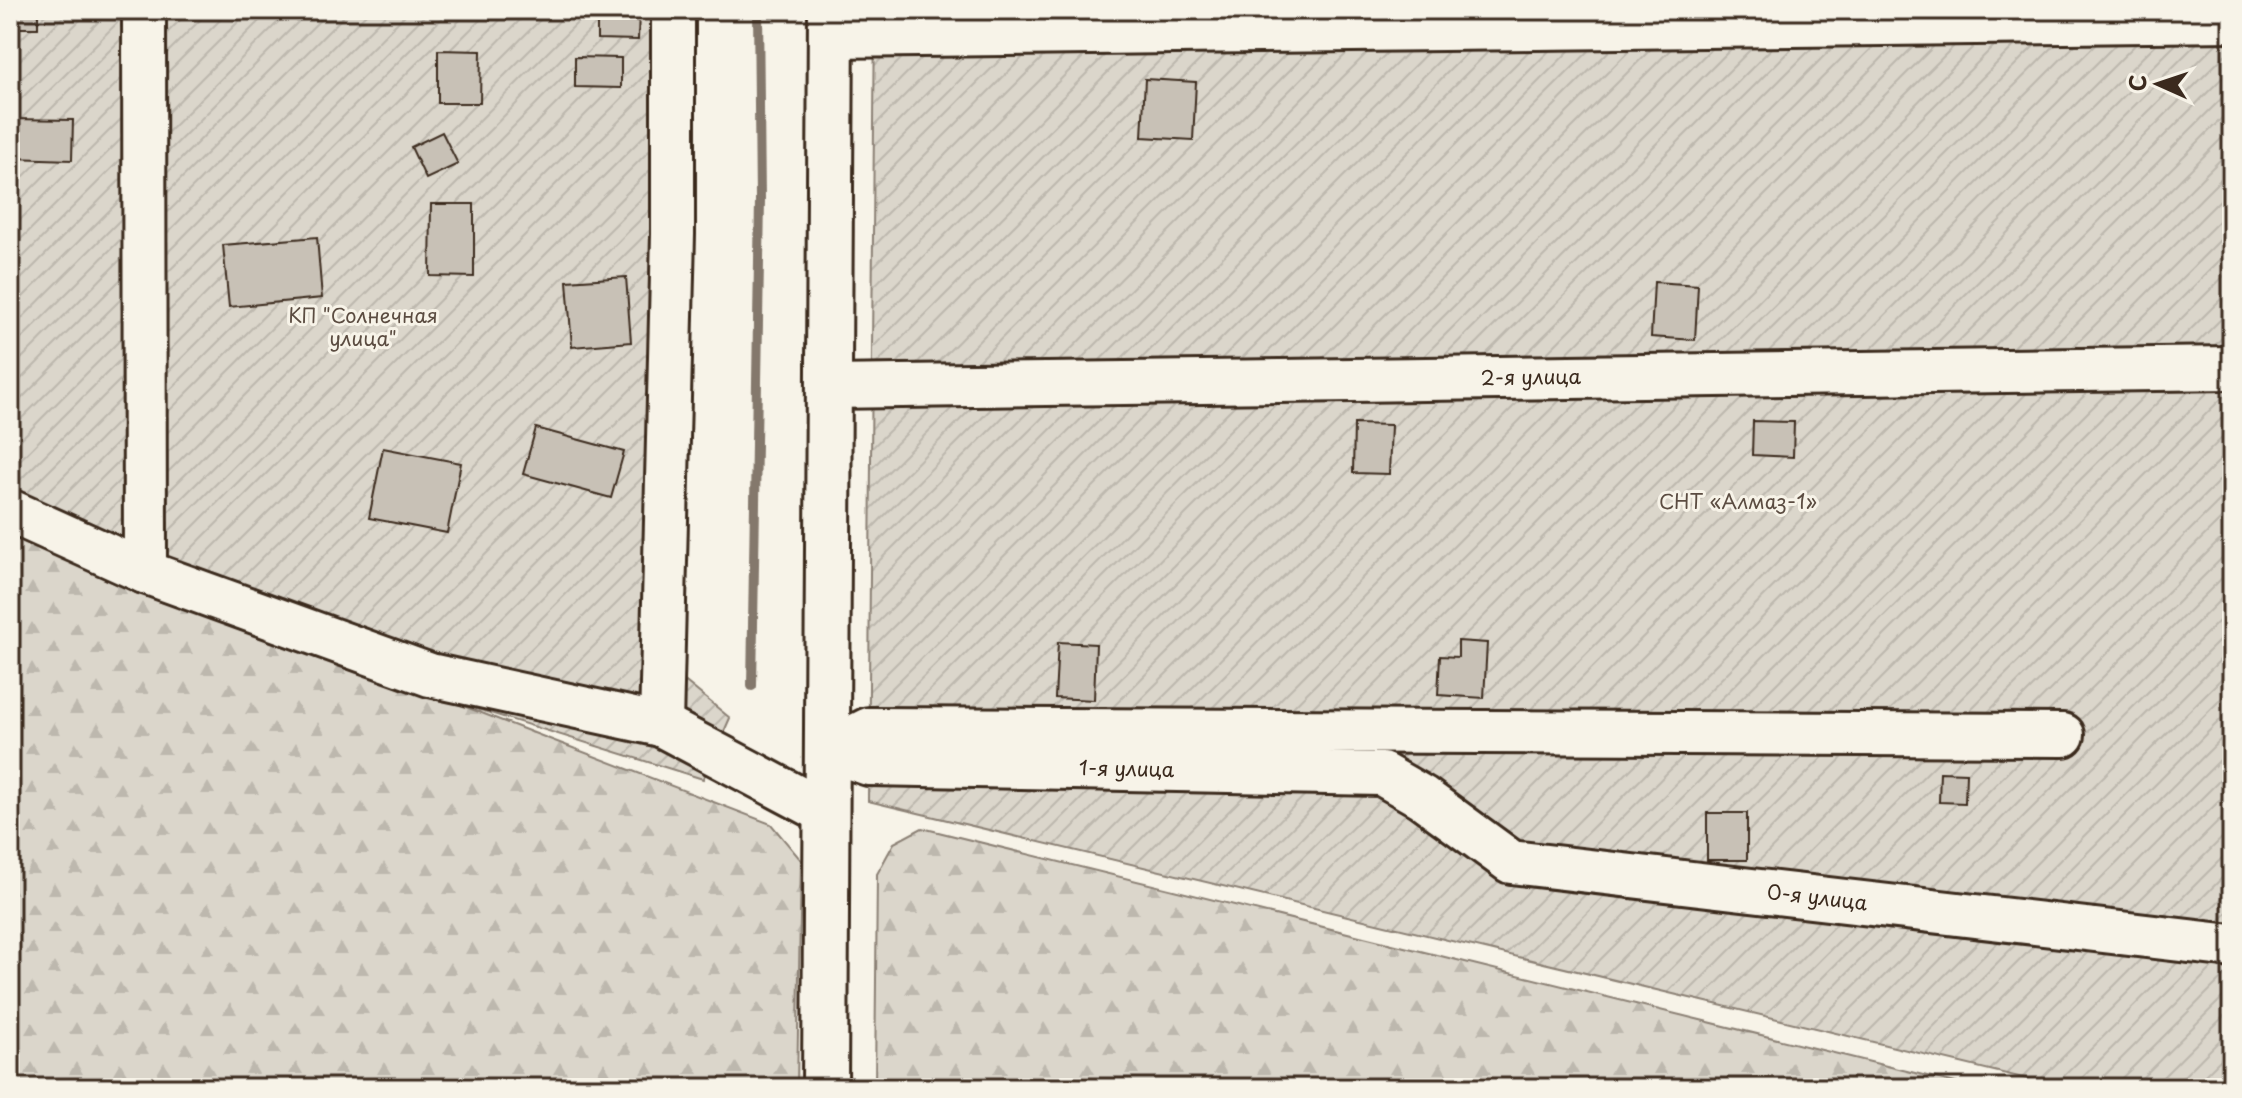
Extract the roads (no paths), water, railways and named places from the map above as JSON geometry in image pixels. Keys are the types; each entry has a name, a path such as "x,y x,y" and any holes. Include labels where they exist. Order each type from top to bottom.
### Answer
{"main road":[{"path":"825,1088 831,23"}],"street":[{"path":"144,10 145,572"},
{"path":"661,725 673,234 673,10"},
{"path":"831,23 2232,20"},
{"name":"2-я улица","path":"829,387 2232,368"},
{"path":"10,511 145,572 430,675 661,725 827,813"},
{"path":"827,750 869,729 2063,735"},
{"name":"1-я улица","path":"827,750 869,764 1382,774 1422,797"},
{"name":"0-я улица","path":"1422,797 1511,862 2232,946"}],"waterway":[{"path":"752,686 760,200 758,10"}],"park label":[{"name":"КП \"Солнечная улица\"","path":"363,328"},
{"name":"СНТ «Алмаз-1»","path":"1738,502"}]}
